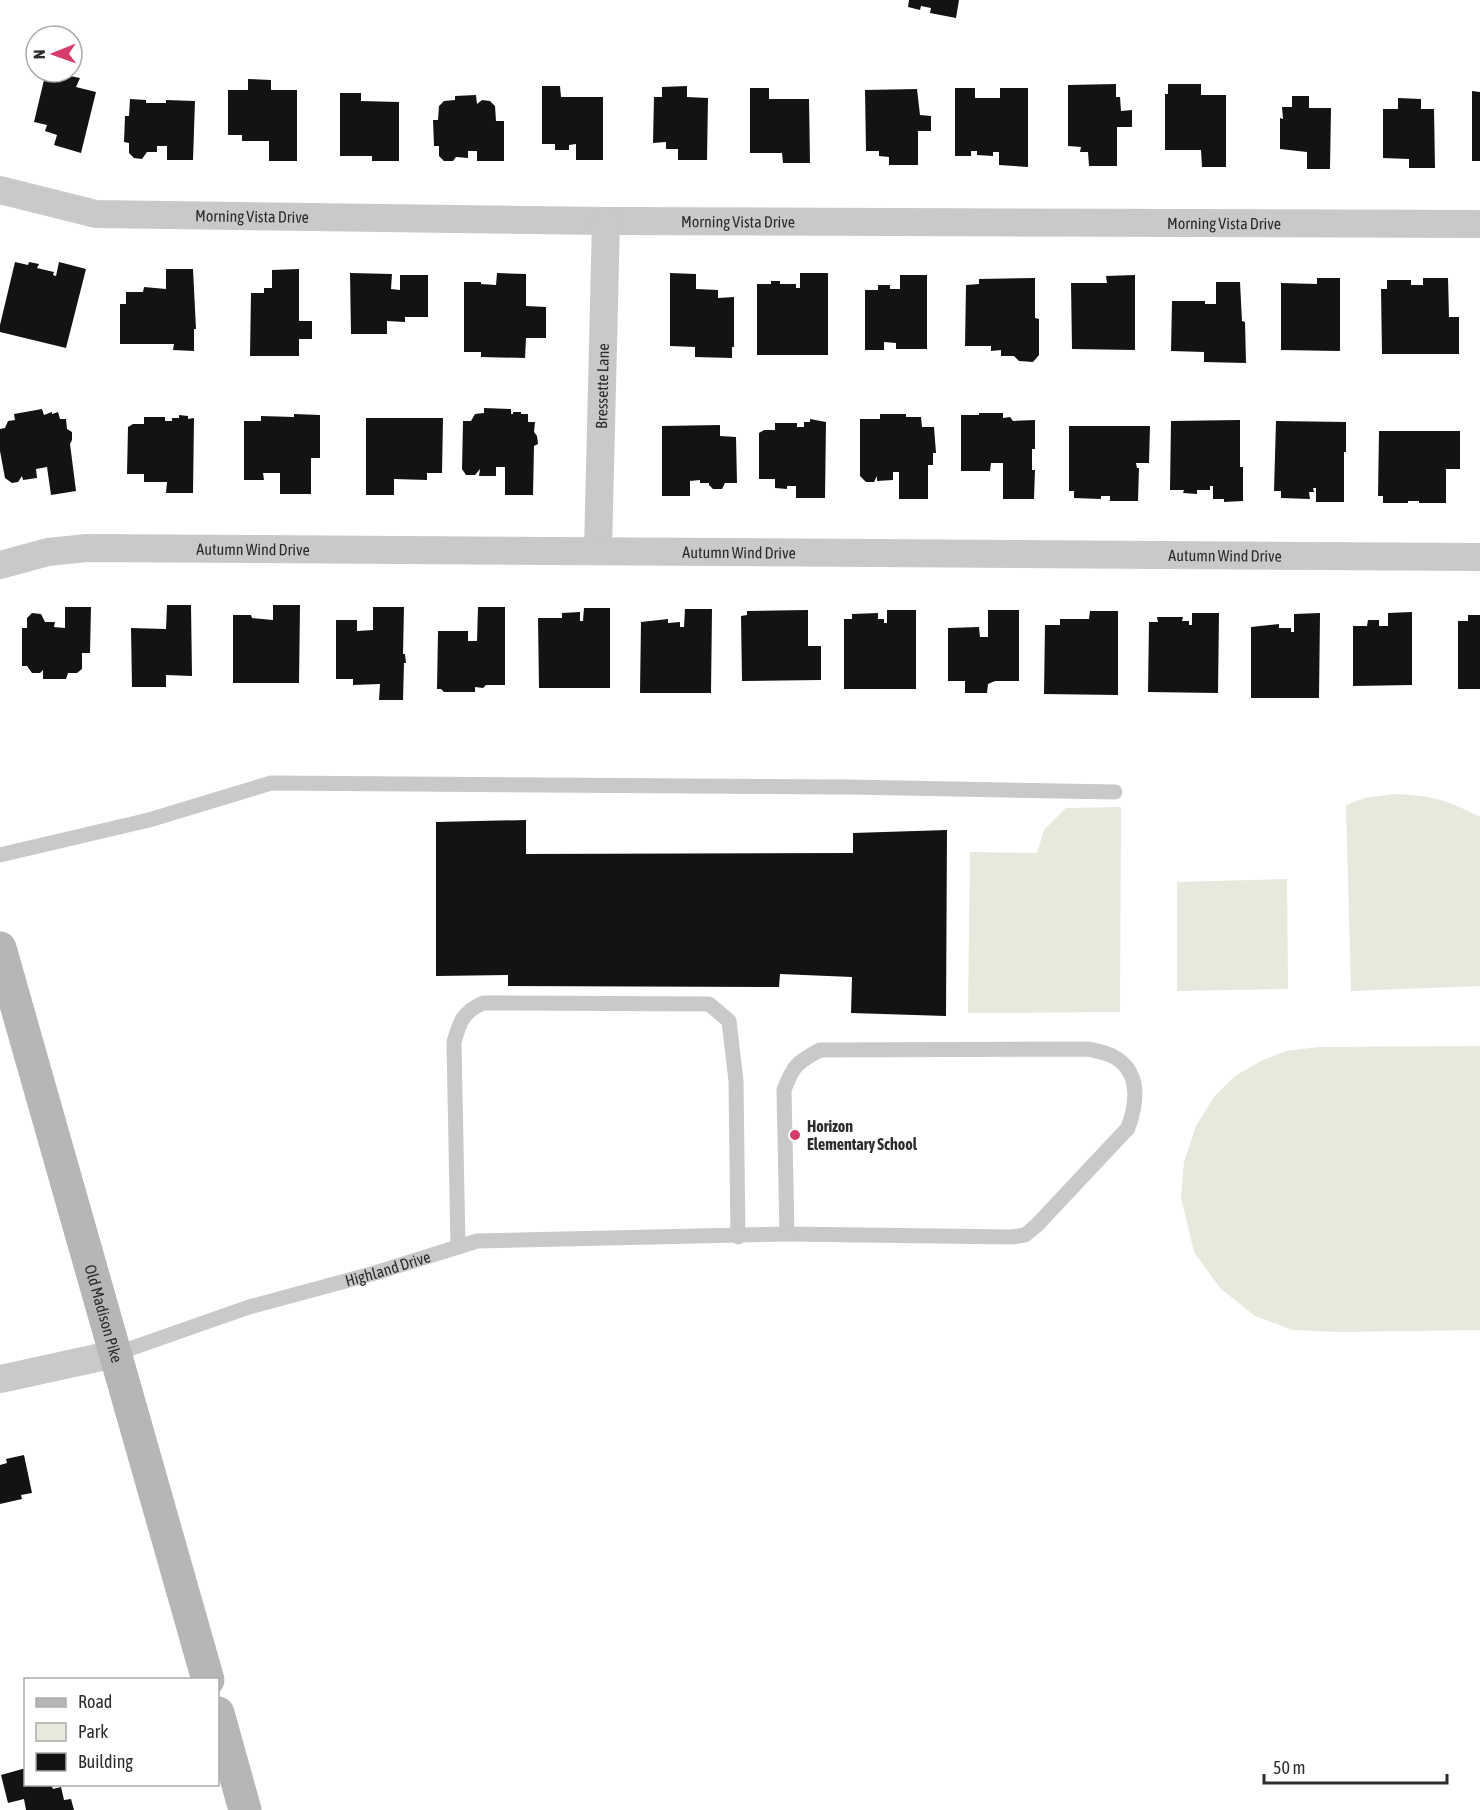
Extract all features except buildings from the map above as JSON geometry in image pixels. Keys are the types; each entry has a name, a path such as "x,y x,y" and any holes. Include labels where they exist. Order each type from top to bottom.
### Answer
{"main road":[{"name":"Old Madison Pike","path":"0,948 207,1678"},
{"path":"219,1717 245,1810"}],"street":[{"name":"Morning Vista Drive","path":"0,190 96,214 606,220 1480,224"},
{"name":"Bressette Lane","path":"598,551 606,220"},
{"name":"Autumn Wind Drive","path":"0,565 48,552 87,548 1480,557"},
{"name":"Highland Drive","path":"0,1379 115,1353"}],"lane":[{"path":"0,855 148,820 271,783 837,786 1115,792"},
{"path":"458,1247 454,1042 459,1025 470,1009 483,1004 709,1004 729,1021 736,1081 738,1237"},
{"name":"Highland Drive","path":"115,1353 249,1307 375,1273 477,1241 738,1237 787,1234 1012,1237 1025,1235 1128,1128 1134,1112 1136,1088 1130,1070 1115,1057 1089,1048 819,1050 791,1069 784,1090 787,1234"}],"green space":[{"path":"1393,794 1438,800 1458,806 1480,817 1480,986 1351,991 1346,805 1365,798"},
{"path":"1121,807 1120,1012 968,1013 970,852 1037,853 1044,830 1066,808"},
{"path":"1287,879 1288,989 1177,991 1177,882"},
{"path":"1480,1046 1480,1330 1339,1332 1293,1330 1255,1316 1220,1288 1194,1252 1181,1197 1184,1162 1196,1126 1214,1097 1235,1076 1261,1061 1286,1051 1319,1047"}],"place":[{"name":"Horizon Elementary School","path":"795,1135"}]}
